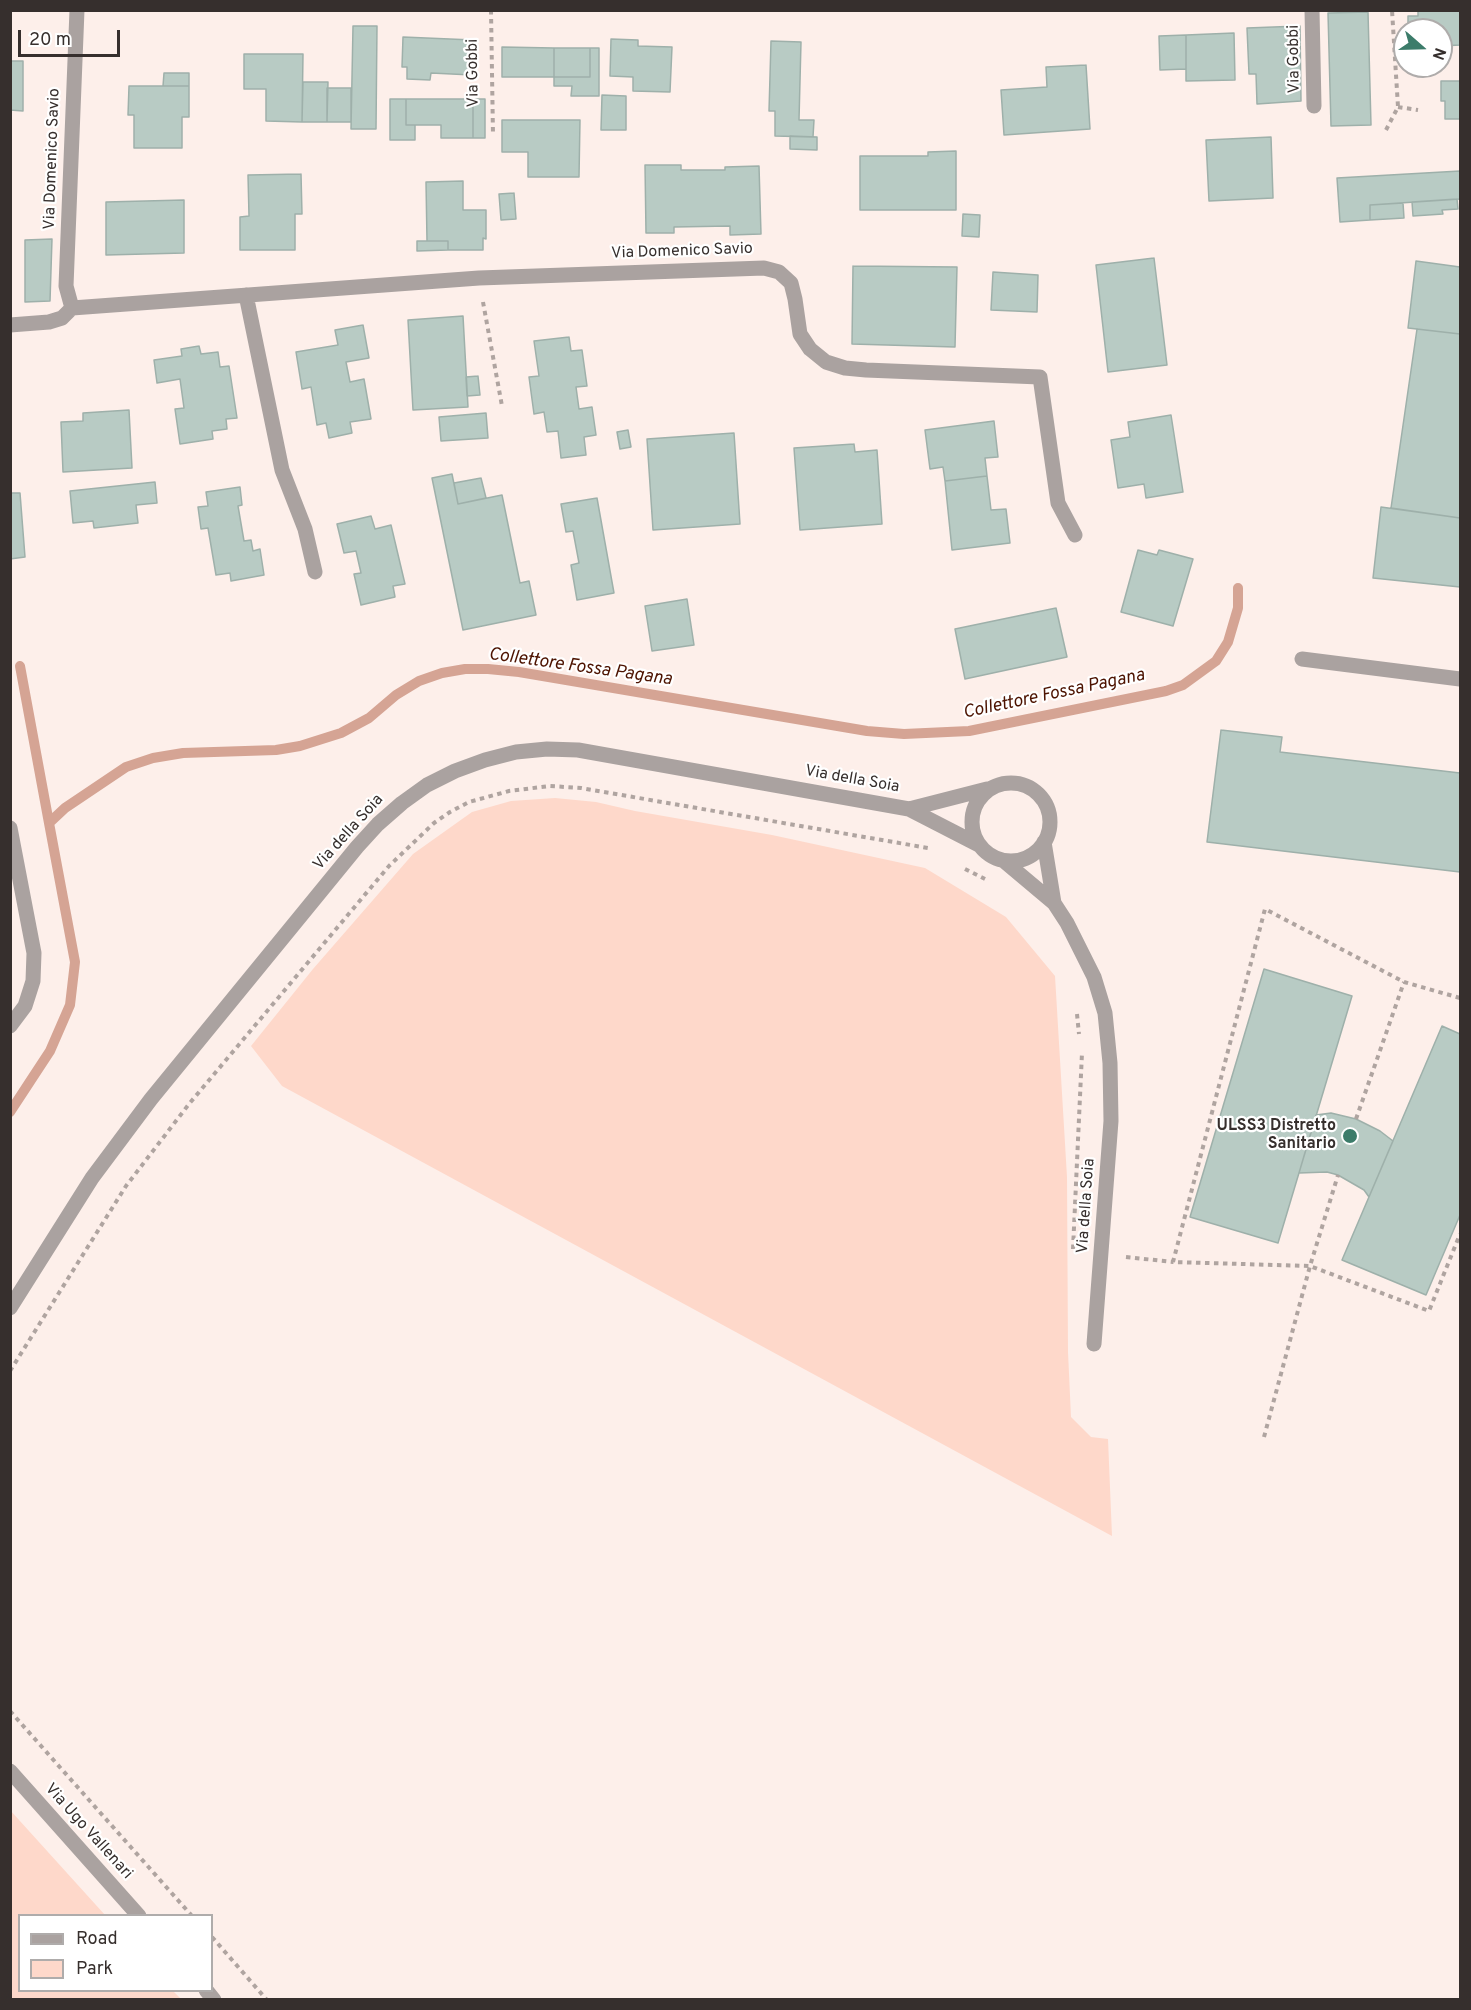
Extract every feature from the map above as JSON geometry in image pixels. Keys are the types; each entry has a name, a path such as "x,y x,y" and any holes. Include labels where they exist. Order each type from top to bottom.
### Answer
{"street":[{"name":"Via Domenico Savio","path":"72,308 66,286 77,10"},
{"name":"Via Gobbi","path":"1312,10 1314,106"},
{"name":"Via Domenico Savio","path":"10,325 49,322 62,318 72,308 478,278 764,268 779,272 790,282 795,298 800,334 810,349 825,362 845,368 866,370 1040,377 1058,503 1075,535"},
{"path":"246,295 282,470 305,529 315,572"},
{"path":"1302,659 1461,679"},
{"name":"Via della Soia","path":"10,1308 93,1178 151,1099 371,832 402,803 427,785 455,771 505,755 547,749 578,750 909,809 979,845 990,855 1004,861 1054,903 1085,958 1101,997 1105,1012 1110,1063 1111,1121 1094,1344"},
{"name":"Via della Soia","path":"909,809 988,789 1002,783 1017,783 1032,788 1043,799 1049,813 1049,828 1044,842 1054,903"},
{"path":"979,845 972,831 972,815 977,801 988,789"},
{"path":"10,828 34,953 33,981 25,1006 10,1026"},
{"path":"1004,861 1020,860 1034,854 1044,842"},
{"name":"Via Ugo Vallenari","path":"10,1772 137,1914"}],"path":[{"name":"Via Gobbi","path":"491,10 493,135"},
{"path":"1386,130 1398,107 1392,10"},
{"path":"1398,107 1418,110"},
{"path":"478,278 502,406"},
{"path":"10,1371 126,1186 189,1104 389,866 434,823 450,812 469,802 509,791 550,786 581,788 935,850"},
{"path":"964,868 995,884"},
{"path":"1173,1262 1265,909 1404,982 1461,998"},
{"path":"1356,1119 1404,982"},
{"path":"1073,1259 1082,1053 1076,1007"},
{"path":"1264,1437 1338,1175"},
{"path":"1126,1257 1173,1262 1311,1266 1429,1311 1461,1234"},
{"path":"10,1711 190,1914"},
{"path":"213,1938 267,2000"}],"green space":[{"path":"555,798 596,802 772,835 925,868 1006,917 1055,976 1067,1177 1068,1352 1071,1417 1091,1437 1108,1439 1112,1536 282,1086 251,1046 313,969 413,854 472,812 511,801"},
{"path":"10,1810 104,1914 18,1914 18,1992 174,1992 181,1999 11,1999"}],"building":[{"path":"1418,10 1460,10 1460,45 1453,45 1453,18 1408,18 1408,16 1418,16"},
{"path":"1368,12 1371,125 1331,126 1328,13"},
{"path":"353,26 377,26 376,129 351,129"},
{"path":"1300,26 1301,101 1257,104 1256,74 1249,74 1247,28"},
{"path":"1234,33 1235,80 1186,81 1186,35"},
{"path":"1186,35 1186,69 1160,70 1159,36"},
{"path":"403,37 473,40 472,75 431,73 430,80 407,79 407,67 402,67"},
{"path":"611,39 638,40 638,46 672,47 670,92 633,91 633,77 610,76"},
{"path":"771,41 801,42 799,120 814,120 813,137 775,136 775,111 769,111"},
{"path":"502,47 554,48 554,77 502,77"},
{"path":"554,48 590,48 590,77 554,77"},
{"path":"590,48 599,48 599,96 571,96 572,86 554,86 554,77 590,77"},
{"path":"244,54 303,54 302,122 266,121 266,89 244,89"},
{"path":"10,61 23,61 23,111 10,110"},
{"path":"1086,65 1090,129 1004,135 1001,90 1047,87 1046,67"},
{"path":"164,73 189,73 189,86 163,86"},
{"path":"1441,81 1460,81 1460,119 1445,119 1445,101 1441,101"},
{"path":"303,82 328,82 327,122 302,122"},
{"path":"129,86 189,86 189,117 182,117 182,148 134,148 134,115 128,115"},
{"path":"327,88 351,88 351,122 327,122"},
{"path":"602,95 626,96 626,130 601,130"},
{"path":"390,99 406,99 406,125 415,125 415,140 390,140"},
{"path":"406,99 473,99 473,138 441,138 441,125 406,125"},
{"path":"473,99 485,99 485,138 473,138"},
{"path":"502,120 580,120 579,177 528,177 528,152 502,152"},
{"path":"790,136 817,137 817,150 790,149"},
{"path":"1271,137 1273,198 1209,201 1206,140"},
{"path":"956,151 956,210 860,210 860,156 928,156 928,152"},
{"path":"645,165 681,165 681,170 725,170 725,167 759,166 761,234 730,235 730,226 674,227 674,233 646,233"},
{"path":"1460,171 1460,199 1370,205 1370,220 1340,222 1337,178"},
{"path":"301,174 302,214 295,214 295,250 240,250 240,217 249,216 248,175"},
{"path":"463,181 463,210 486,210 486,239 483,238 483,250 448,250 448,241 427,241 426,182"},
{"path":"514,193 516,219 501,220 499,194"},
{"path":"1457,199 1458,209 1442,210 1443,214 1413,216 1412,202"},
{"path":"184,200 184,253 106,255 106,202"},
{"path":"1403,203 1404,218 1370,220 1370,205"},
{"path":"963,214 980,215 979,237 962,236"},
{"path":"52,239 50,301 25,302 25,240"},
{"path":"417,241 448,241 448,250 417,251"},
{"path":"1154,258 1167,365 1108,372 1096,265"},
{"path":"1416,261 1460,267 1460,334 1408,328"},
{"path":"853,266 957,267 955,347 852,344"},
{"path":"993,272 1038,275 1037,312 991,310"},
{"path":"463,316 468,407 413,410 408,320"},
{"path":"363,325 369,358 346,362 350,382 364,379 371,419 350,422 352,433 329,438 326,423 317,425 311,387 302,389 296,352 338,345 335,330"},
{"path":"1417,329 1460,334 1460,518 1391,508"},
{"path":"569,337 571,351 582,350 587,386 576,387 579,409 592,407 596,435 584,437 586,455 561,458 558,431 547,432 544,412 534,414 529,377 539,376 534,341"},
{"path":"199,346 201,354 218,352 220,367 229,366 237,418 226,419 227,429 212,431 213,439 180,444 175,409 184,408 180,379 157,383 154,360 182,356 181,349"},
{"path":"478,376 480,395 467,396 466,377"},
{"path":"129,410 132,468 63,472 61,422 83,421 83,413"},
{"path":"486,413 488,438 441,441 439,417"},
{"path":"1171,415 1183,492 1146,498 1144,484 1118,488 1111,440 1130,437 1128,422"},
{"path":"994,421 998,457 985,458 987,476 945,481 943,467 930,469 925,430"},
{"path":"628,430 631,447 620,449 617,432"},
{"path":"734,433 740,524 653,530 647,439"},
{"path":"854,444 855,452 877,450 882,524 800,530 794,448"},
{"path":"452,474 458,504 502,495 520,583 529,581 536,615 463,630 432,478"},
{"path":"987,476 991,510 1006,509 1010,543 952,550 945,481"},
{"path":"481,478 486,498 458,504 454,483"},
{"path":"155,482 157,503 136,505 138,523 94,528 93,521 73,523 70,491"},
{"path":"240,487 242,505 238,506 244,541 251,540 253,551 260,549 264,575 231,581 230,573 216,575 208,528 201,529 198,507 208,506 206,492"},
{"path":"10,493 20,493 25,557 10,559"},
{"path":"597,498 614,593 577,600 571,565 579,563 573,531 566,532 561,504"},
{"path":"1381,507 1460,518 1460,587 1373,578"},
{"path":"371,516 375,529 391,525 405,584 393,586 395,597 361,605 354,574 361,573 356,551 344,553 337,524"},
{"path":"1138,550 1157,555 1159,550 1193,559 1173,626 1121,612"},
{"path":"687,599 694,645 652,651 645,606"},
{"path":"1056,608 1067,657 965,679 955,629"},
{"path":"1221,730 1282,737 1280,752 1460,773 1460,872 1207,842"},
{"path":"1264,969 1352,996 1278,1243 1190,1217"},
{"path":"1442,1026 1460,1034 1460,1215 1426,1295 1342,1260"},
{"path":"1331,1113 1356,1119 1380,1131 1393,1141 1369,1197 1364,1190 1338,1175 1327,1172 1299,1173 1316,1115"}],"waterway":[{"name":"Collettore Fossa Pagana","path":"10,1112 50,1051 70,1005 75,962 49,823 65,808 126,767 153,758 183,753 276,750 300,746 341,733 369,718 396,695 419,681 442,673 465,669 519,672 867,731 904,734 969,731 1166,691 1183,685 1216,661 1228,642 1238,608 1238,588"},
{"path":"20,666 49,823"}],"place":[{"name":"ULSS3 Distretto Sanitario","path":"1350,1136"}]}
